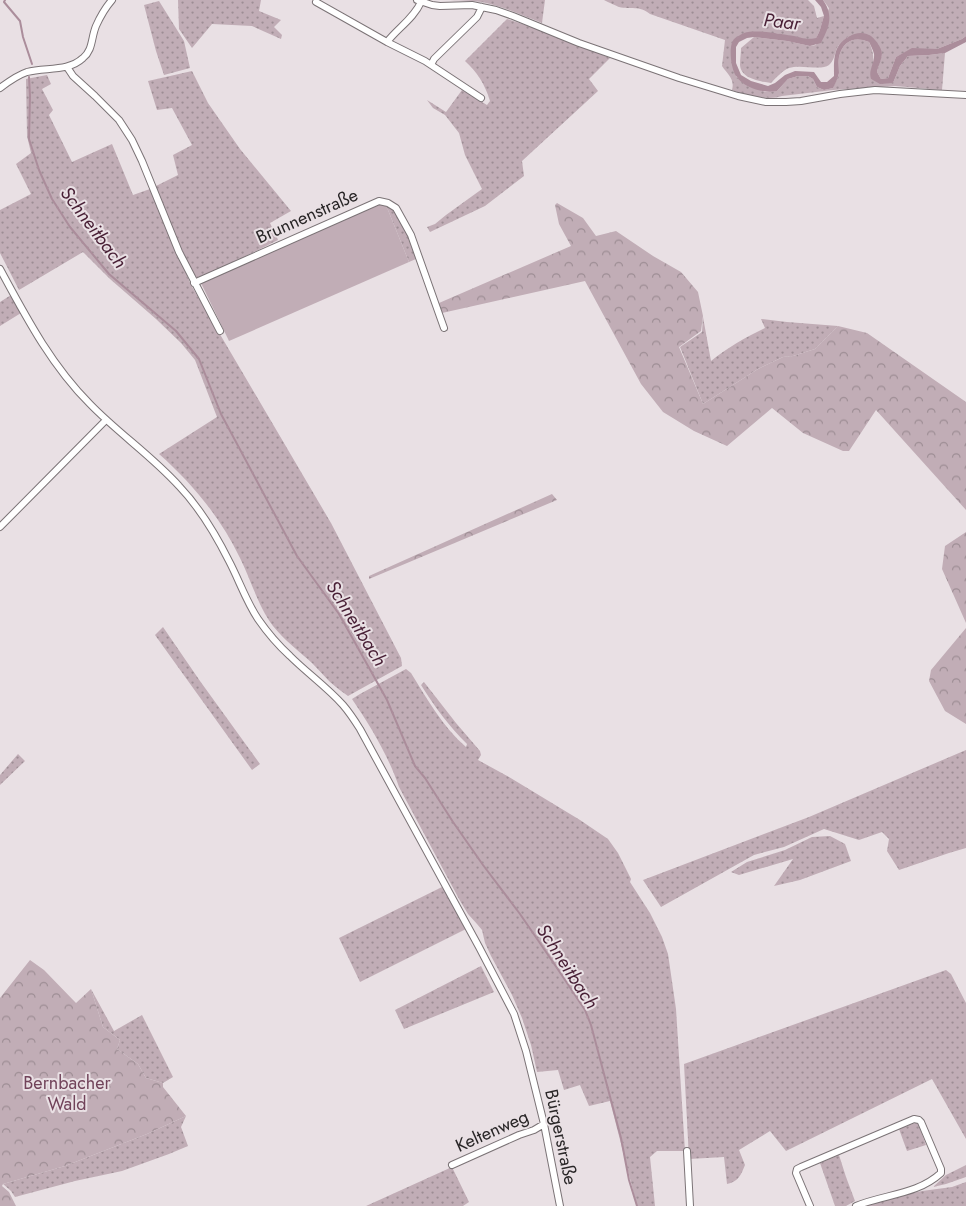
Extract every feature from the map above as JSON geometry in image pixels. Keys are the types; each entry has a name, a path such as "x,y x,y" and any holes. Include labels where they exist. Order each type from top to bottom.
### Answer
{"street":[{"path":"0,88 26,73 67,67 77,63 90,49 95,28 104,10 112,0"},
{"path":"387,42 416,11 419,1 440,6 472,5 513,16 579,43 671,75 738,96 766,102 801,101 874,90 966,95"},
{"path":"316,2 431,65 481,98"},
{"path":"431,65 434,59 476,17 482,7"},
{"path":"67,67 72,76 119,120 132,140 179,252 220,331"},
{"name":"Brunnenstraße","path":"194,283 378,201 388,203 396,208 411,235 444,328"},
{"name":"Bürgerstraße","path":"0,269 30,324 54,362 76,390 106,420 154,460 180,486 212,530 257,618 276,642 342,704 360,729 514,1014 544,1124 560,1206"},
{"path":"0,527 106,420"},
{"path":"810,1206 796,1173 797,1170 914,1120 919,1120 942,1173 916,1189 856,1206"},
{"name":"Keltenweg","path":"452,1165 544,1124"},
{"path":"687,1151 690,1206"}],"green space":[{"path":"178,0 261,0 259,11 281,20 274,27 282,35 281,39 252,26 212,24 192,48 179,29"},
{"path":"450,0 545,0 542,23 507,9 477,1"},
{"path":"604,0 808,0 814,6 817,18 824,16 816,38 809,40 775,33 734,39 736,77 765,92 777,91 788,79 798,76 808,76 813,79 817,87 824,90 833,88 839,73 839,59 843,47 850,41 864,40 869,42 873,52 871,79 893,83 900,66 908,56 945,53 942,90 895,86 833,90 770,98 743,94 732,90 732,80 722,66 725,40 646,11 619,7"},
{"path":"823,0 966,0 966,36 937,49 912,49 896,57 888,78 881,79 877,72 882,54 878,44 852,35 840,44 832,61 825,67 789,68 771,83 747,76 741,70 741,48 754,37 810,46 816,45 829,8"},
{"path":"159,1 184,41 190,68 164,75 144,5"},
{"path":"507,19 549,33 610,58 589,79 598,91 522,161 524,176 485,206 430,232 427,227 435,224 482,189 465,155 459,133 445,115 433,108 427,100 446,112 462,90 487,105 490,101 483,84 465,61"},
{"path":"192,71 208,103 240,149 291,211 270,223 278,240 222,267 196,277 190,271 154,187 178,175 173,155 192,145 172,108 157,110 148,81"},
{"path":"47,75 51,84 42,89 53,110 49,115 72,162 112,144 133,195 150,189 191,285 331,523 401,658 402,666 348,696 330,682 273,626 263,610 240,558 215,515 183,477 159,454 217,417 195,360 181,343 83,252 19,290 0,253 0,210 31,194 16,164 31,153 27,136 26,79"},
{"path":"557,203 583,218 596,236 616,231 681,272 698,292 703,316 701,331 679,347 703,404 758,369 783,357 815,349 838,326 867,333 966,402 966,510 876,410 849,451 843,451 803,433 772,408 727,446 694,431 663,412 641,384 585,281 442,313 439,303 571,246 559,224 555,205"},
{"path":"378,204 386,205 409,262 229,341 201,283"},
{"path":"386,205 395,210 406,230 416,259 409,262"},
{"path":"11,295 21,313 0,326 0,302"},
{"path":"703,317 711,361 737,343 765,328 761,319 838,326 815,349 783,357 758,369 703,404 680,347 702,332"},
{"path":"552,494 557,500 369,579 369,576"},
{"path":"966,532 966,623 942,569 945,546"},
{"path":"163,627 260,764 252,770 155,635"},
{"path":"966,628 966,724 945,711 929,681 931,670"},
{"path":"406,669 411,673 450,731 466,747 467,744 448,723 426,693 421,685 424,682 480,751 481,755 478,760 580,820 608,839 618,853 631,879 630,882 650,913 662,937 668,954 676,1009 685,1151 657,1151 650,1157 655,1206 637,1206 610,1101 589,1106 580,1085 564,1090 558,1070 537,1072 522,1018 485,943 482,930 468,914 459,899 399,787 378,741 352,699"},
{"path":"966,750 966,848 899,870 887,851 889,839 882,832 859,840 824,829 784,847 754,855 661,907 643,880 809,817"},
{"path":"18,754 25,761 0,785 0,775"},
{"path":"830,836 845,844 851,861 800,880 774,886 793,859 739,875 731,872 747,862 785,850 812,837"},
{"path":"442,887 466,929 360,982 339,938"},
{"name":"Bernbacher Wald","path":"30,960 44,970 76,1003 91,989 103,1027 120,1040 117,1049 138,1064 146,1078 163,1083 163,1087 186,1116 147,1134 65,1166 3,1184 2,1186 9,1192 16,1206 0,1206 0,998"},
{"path":"481,966 494,992 404,1029 395,1010"},
{"path":"946,970 951,974 966,1003 966,1139 932,1079 786,1151 770,1131 739,1150 745,1165 739,1178 731,1183 727,1184 724,1157 689,1159 684,1064"},
{"path":"91,989 114,1031 142,1015 173,1077 163,1083 146,1078 138,1064 117,1049 120,1040 103,1027"},
{"path":"186,1116 181,1127 188,1146 169,1154 122,1171 15,1197 3,1184 65,1166 147,1134"},
{"path":"918,1123 926,1145 907,1151 899,1129"},
{"path":"839,1155 855,1201 846,1206 835,1206 820,1163"},
{"path":"966,1165 966,1177 933,1187 946,1175"},
{"path":"452,1167 469,1202 463,1206 366,1206"},
{"path":"966,1182 966,1206 865,1206 882,1200 922,1191 952,1187"}],"shaded area":[{"path":"815,0 823,0 829,16 828,27 821,43 810,46 787,41 754,37 747,38 739,42 736,47 736,63 741,75 751,81 768,86 795,71 814,72 821,82 827,82 834,76 835,56 839,45 851,35 861,33 871,36 882,51 877,72 881,79 888,78 896,57 912,48 937,49 966,36 966,42 945,53 908,56 900,66 893,83 880,84 871,79 870,73 874,52 869,42 854,40 843,47 839,59 839,73 833,88 824,90 817,87 813,79 808,76 788,79 777,91 772,92 755,89 744,84 734,73 731,47 734,39 744,33 755,31 807,39 816,38 824,16 821,7"}],"waterway":[{"name":"Schneitbach","path":"5,0 4,2 20,21 32,64"},
{"name":"Schneitbach","path":"29,77 29,139 39,170 52,199 70,227 109,274 176,331 199,359 221,414 297,556 339,614 387,700 415,766 483,865 520,914 585,1010 591,1025 621,1138 629,1180 637,1206"}],"water label":[{"name":"Paar","path":"782,21"}]}
